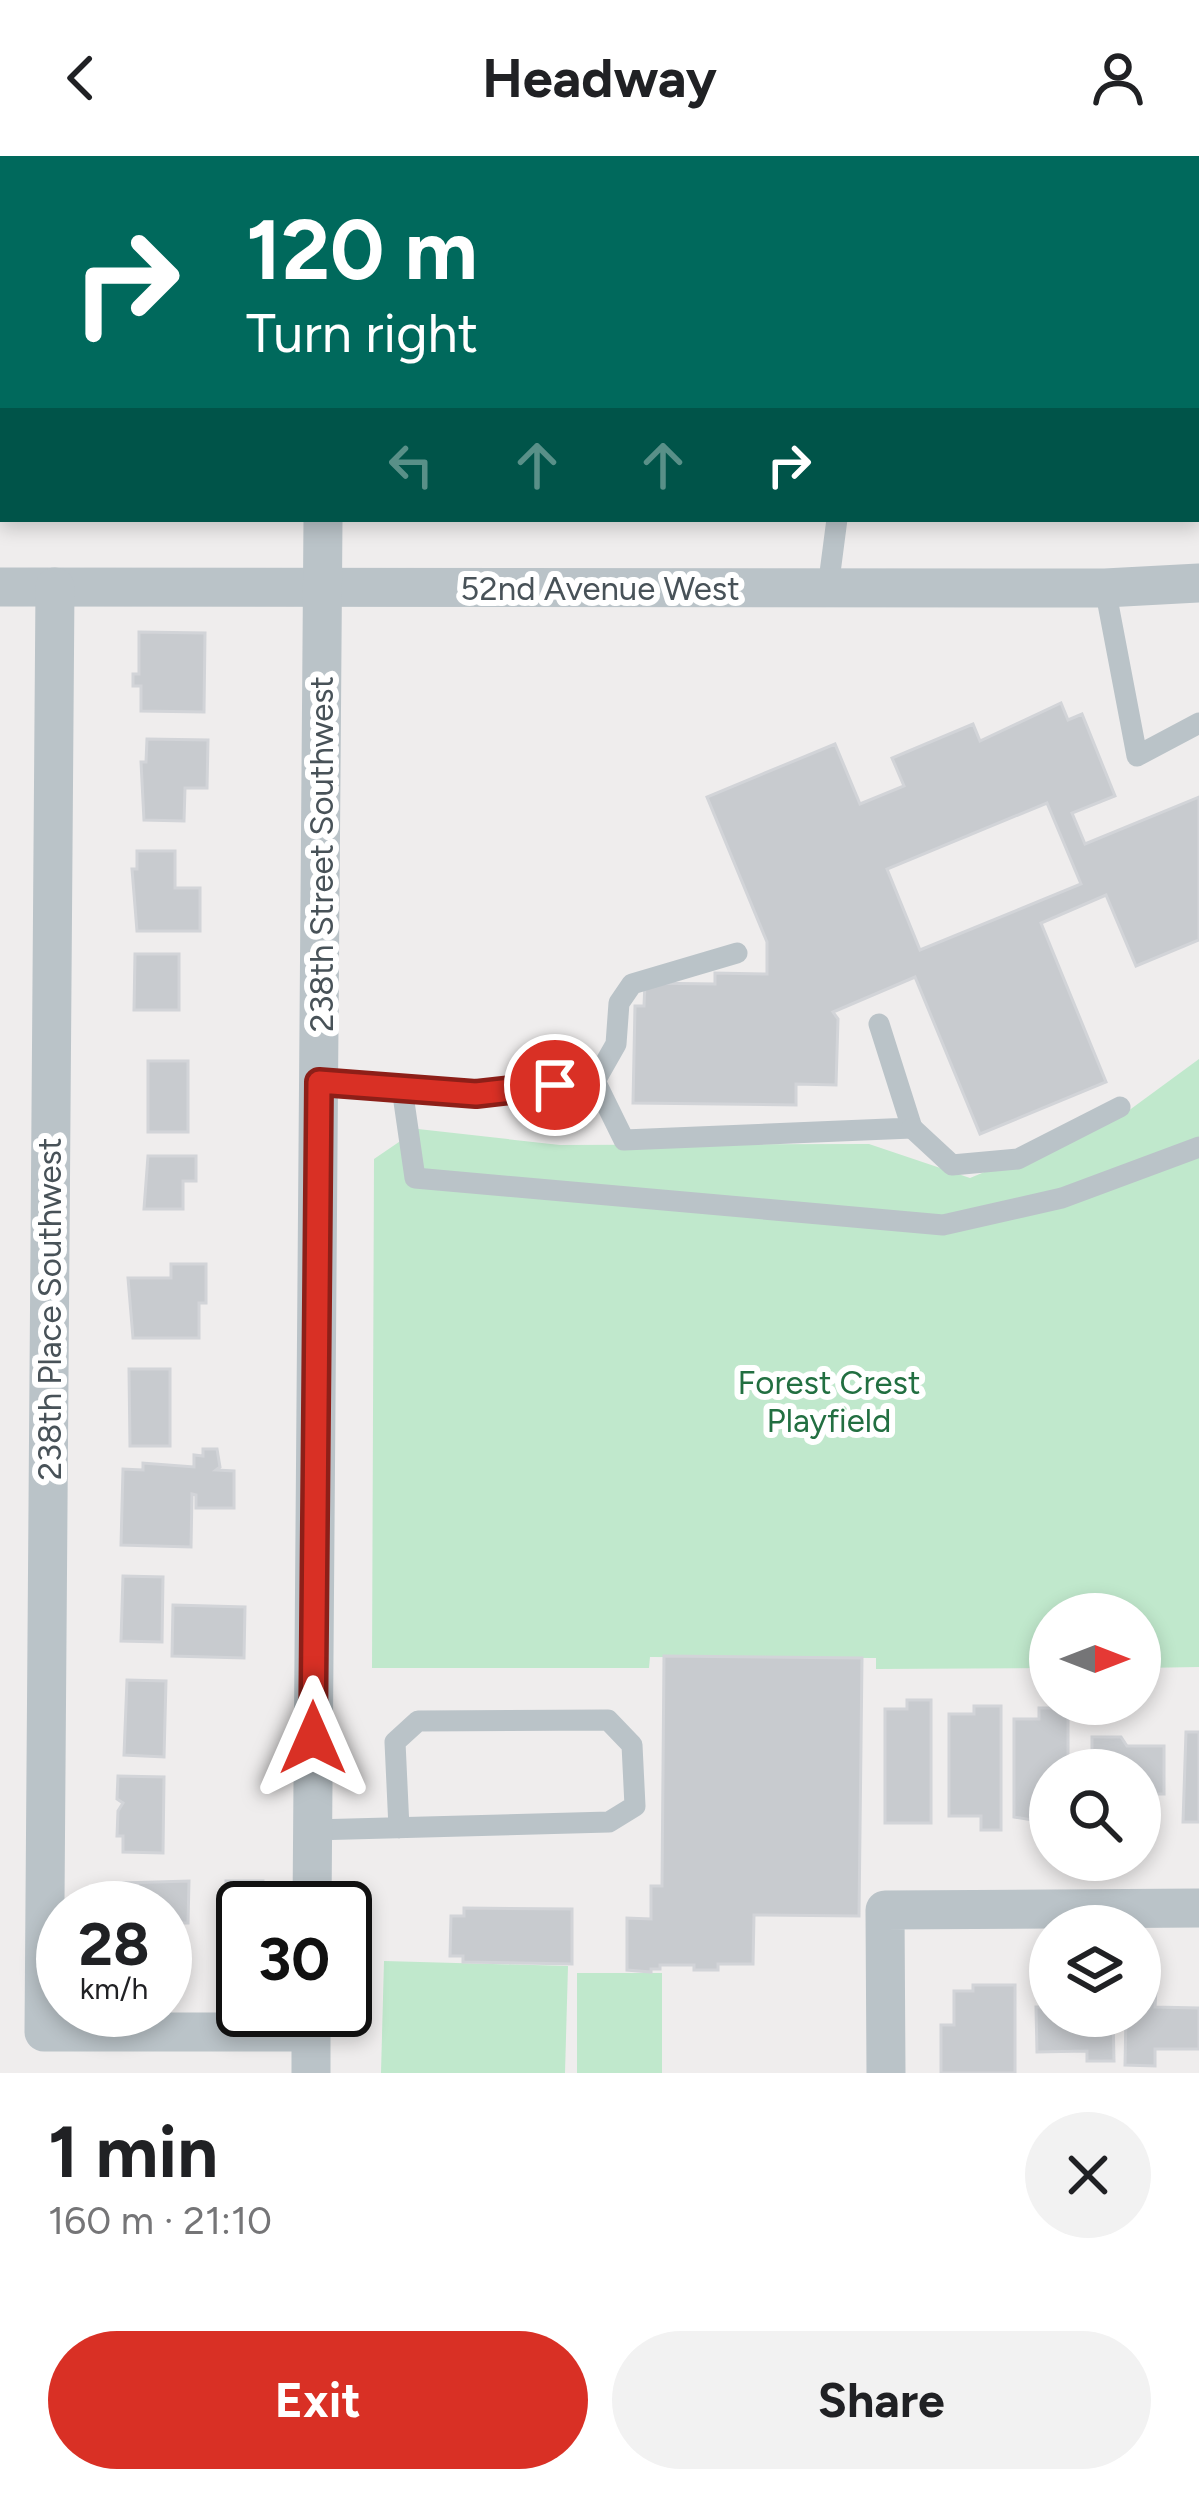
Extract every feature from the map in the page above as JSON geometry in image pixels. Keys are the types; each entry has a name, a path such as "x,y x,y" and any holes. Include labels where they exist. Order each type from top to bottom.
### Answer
{"street":[{"name":"238th Street Southwest","path":"311,1881 323,522"},
{"name":"52nd Avenue West","path":"0,587 1105,588 1199,583"},
{"name":"238th Place Southwest","path":"55,587 44,2032 216,2025"},
{"path":"886,2073 885,1910 1199,1908"},
{"path":"311,2037 311,2073"}],"lane":[{"path":"828,588 837,522"},
{"path":"1105,588 1137,756 1199,723"},
{"path":"595,1081 616,1044 619,1003 632,984 737,953"},
{"path":"879,1024 912,1128 952,1165 1018,1159 1120,1107"},
{"path":"319,1082 476,1094 595,1081"},
{"path":"595,1081 624,1140 912,1128"},
{"path":"402,1088 415,1178 943,1225 1062,1198 1199,1147"},
{"path":"312,1830 399,1828 609,1822 635,1806 632,1745 608,1720 418,1721 395,1742 399,1828"}],"green space":[{"name":"Forest Crest Playfield","path":"1199,1059 1199,1667 1161,1668 1161,1593 1029,1593 1029,1668 876,1669 876,1658 650,1657 649,1668 372,1668 374,1159 418,1129 560,1145 869,1144 970,1178 1124,1114"},
{"path":"384,1961 568,1966 565,2073 381,2073"},
{"path":"577,1973 662,1973 662,2073 577,2073"}],"building":[{"path":"139,632 205,633 204,712 141,711 141,686 133,686 133,674 139,674"},
{"path":"1061,703 1068,720 1082,714 1115,796 1072,813 1085,844 1199,797 1199,940 1136,966 1106,895 1041,923 1106,1082 980,1134 915,977 833,1012 838,1019 836,1085 796,1084 796,1105 633,1103 635,1006 644,1006 645,983 715,984 715,973 767,974 767,942 707,797 835,744 860,804 904,786 892,758 973,724 980,741","holes":["1047,803 1081,884 920,950 887,869"]},
{"path":"147,739 208,740 207,788 185,788 184,821 144,820 141,762 146,762"},
{"path":"137,851 175,851 175,888 200,888 200,931 137,931 132,869 137,869"},
{"path":"135,954 179,954 179,1010 134,1010"},
{"path":"148,1061 188,1061 188,1132 148,1132"},
{"path":"148,1156 196,1156 196,1181 183,1181 183,1209 144,1209"},
{"path":"171,1264 206,1264 206,1303 199,1303 199,1338 133,1338 128,1278 171,1278"},
{"path":"129,1369 170,1369 170,1446 130,1446"},
{"path":"203,1449 217,1449 220,1467 216,1470 234,1471 234,1508 196,1508 192,1494 191,1547 121,1545 123,1469 143,1470 143,1463 194,1467 194,1455 203,1456"},
{"path":"123,1576 163,1577 162,1642 121,1641"},
{"path":"173,1605 245,1607 244,1658 172,1656"},
{"path":"664,1656 862,1658 859,1916 754,1915 753,1964 718,1964 718,1970 660,1965 651,1972 627,1970 627,1918 651,1919 651,1886 662,1886"},
{"path":"127,1680 166,1681 164,1757 124,1755"},
{"path":"907,1700 931,1700 931,1823 885,1823 885,1709 907,1709"},
{"path":"974,1706 1001,1706 1001,1830 981,1830 981,1816 949,1816 949,1714 974,1714"},
{"path":"1014,1719 1029,1719 1029,1725 1068,1725 1068,1749 1029,1749 1029,1820 1014,1817"},
{"path":"1186,1732 1199,1732 1199,1822 1183,1822"},
{"path":"1092,1737 1121,1737 1127,1746 1164,1746 1164,1794 1161,1749 1092,1749"},
{"path":"118,1776 164,1777 163,1853 123,1852 123,1836 117,1836 123,1803 117,1799"},
{"path":"464,1908 572,1909 572,1964 463,1962 463,1956 450,1956 451,1916 464,1916"},
{"path":"973,1985 1015,1985 1015,2073 941,2073 941,2025 954,2025 954,1991 973,1991"},
{"path":"1161,2007 1199,2008 1199,2049 1155,2049 1155,2066 1125,2065 1126,2037 1161,2037"},
{"path":"1037,2037 1113,2037 1114,2061 1087,2061 1087,2051 1037,2052"}],"route":[{"path":"313,1738 319,1082 476,1094 555,1085"}]}
